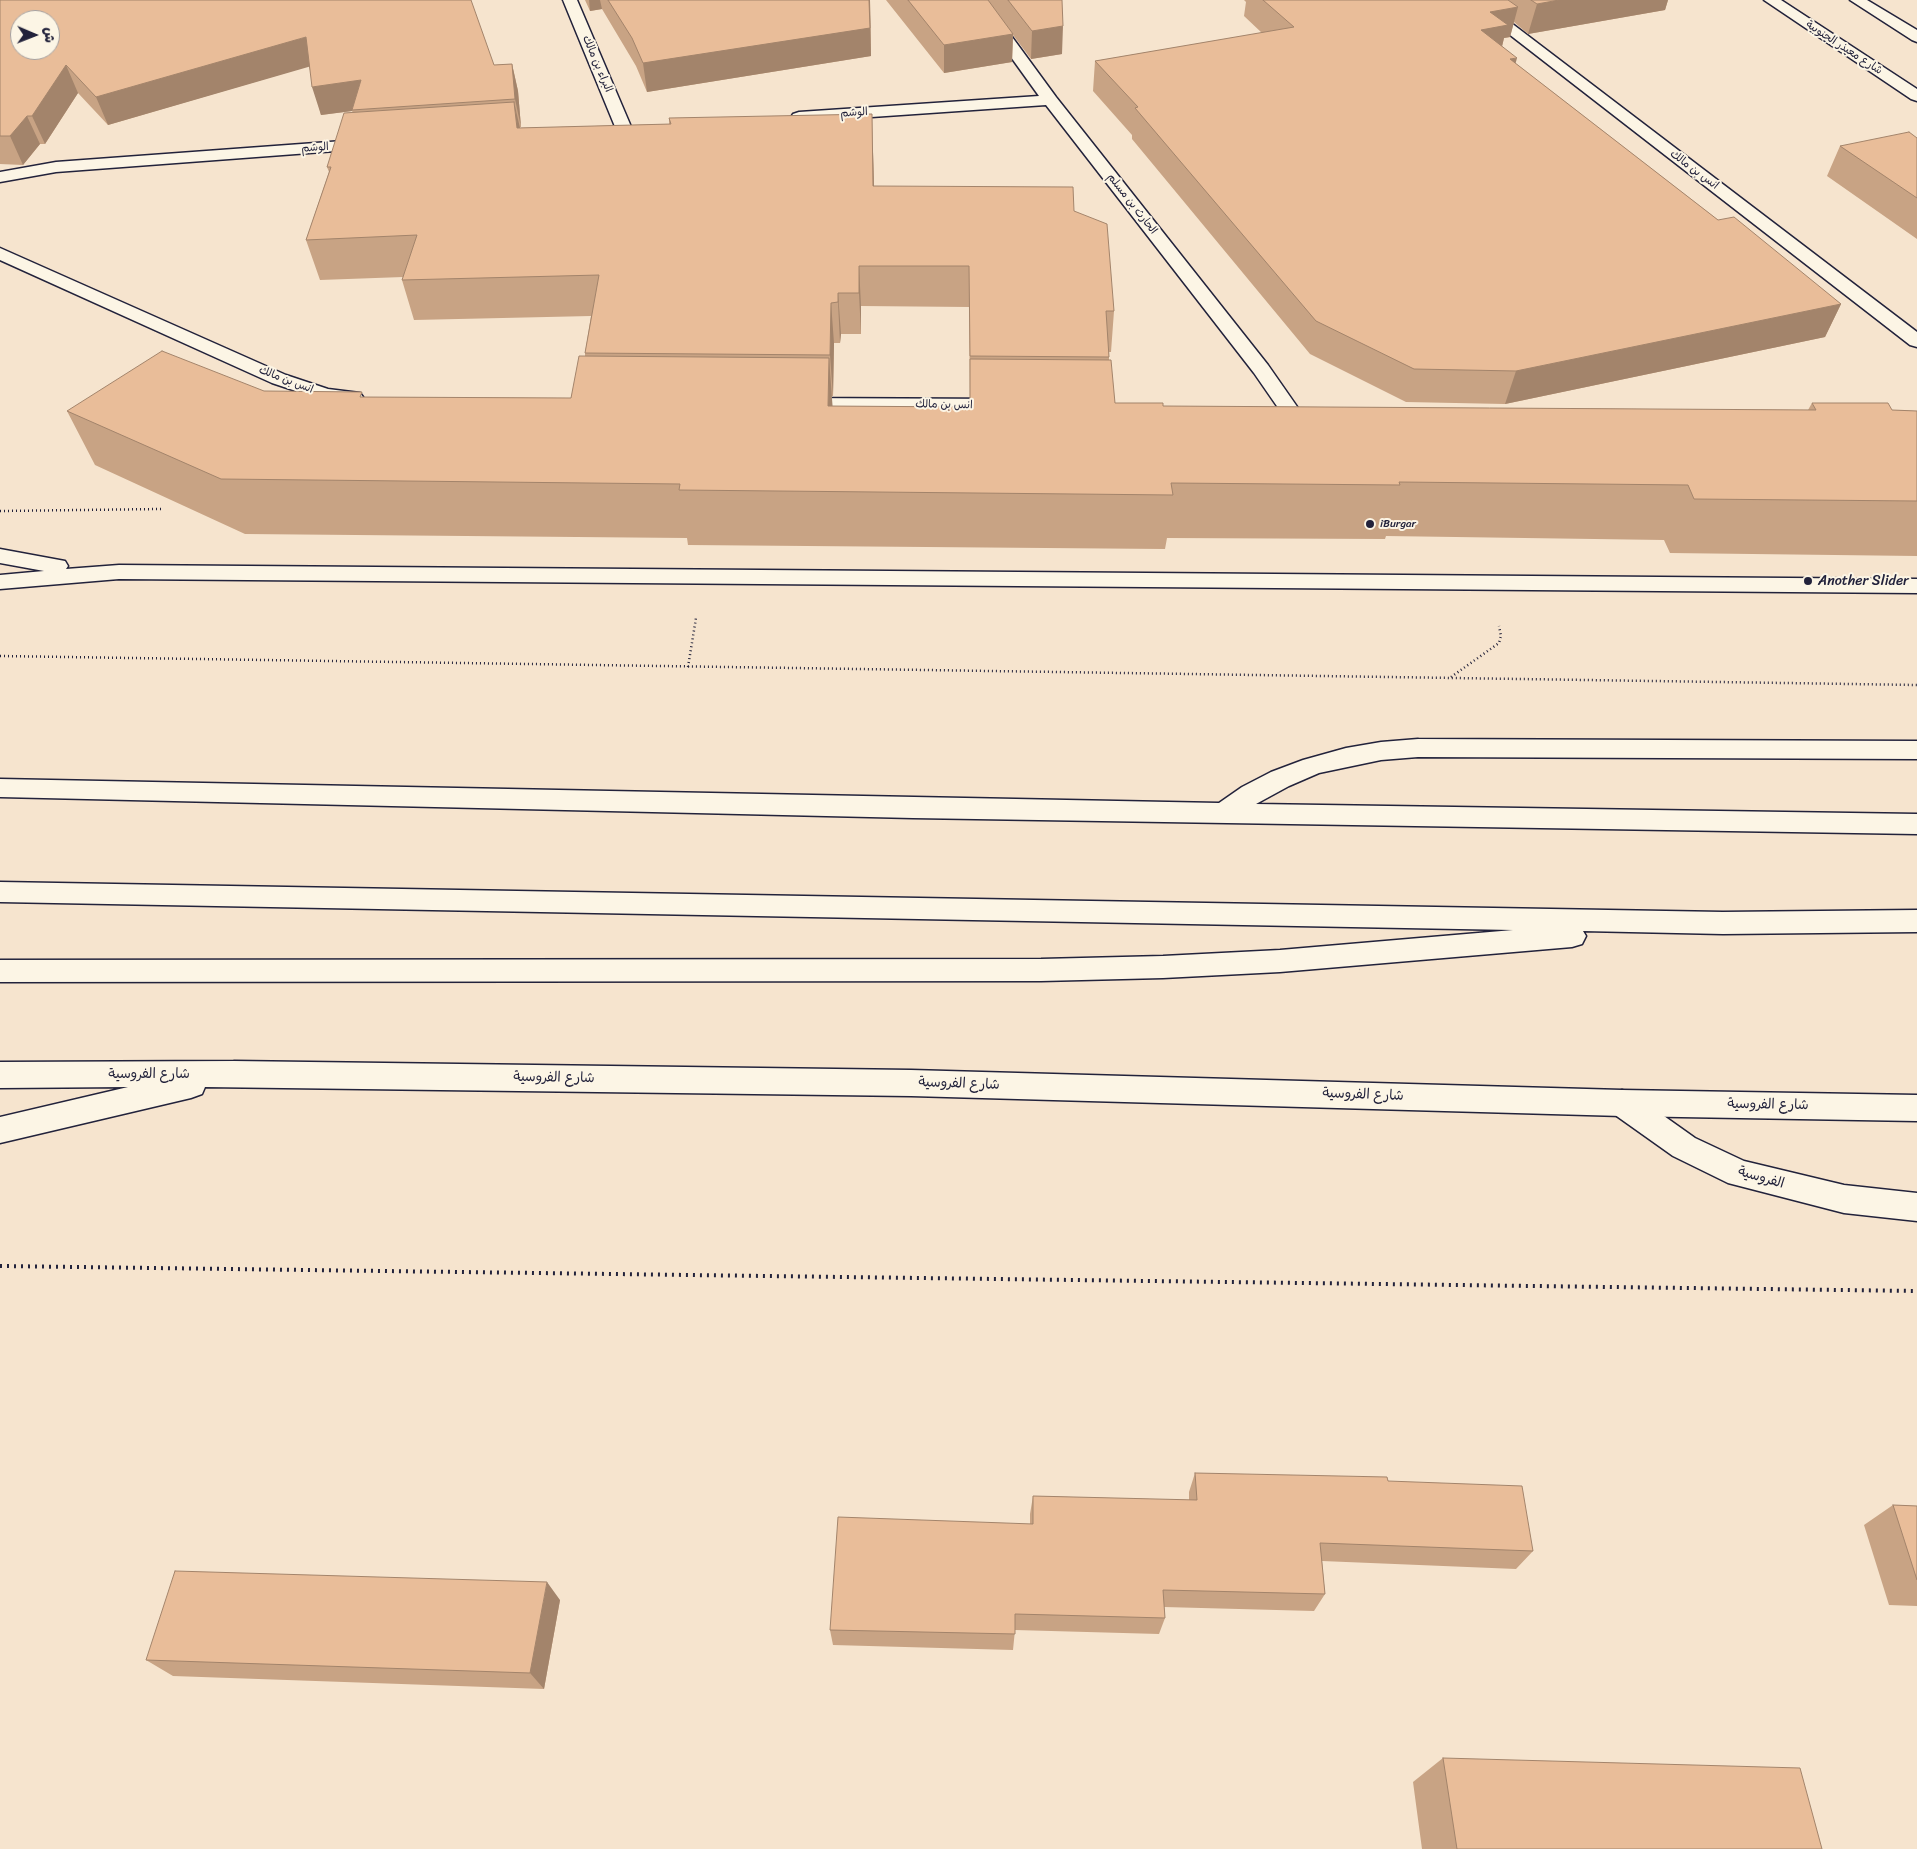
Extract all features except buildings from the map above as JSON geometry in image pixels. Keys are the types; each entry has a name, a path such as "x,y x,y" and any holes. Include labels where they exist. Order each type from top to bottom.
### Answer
{"main road":[{"name":"البراء بن مالك","path":"570,0 624,129"},
{"name":"الحارث بن مسلم","path":"977,0 1050,100 1261,369 1288,408"},
{"name":"انس بن مالك","path":"1472,0 1917,341"},
{"name":"شارع معيذر الجنوبية","path":"1771,0 1917,96"},
{"path":"1857,0 1917,37"},
{"name":"الوشم","path":"782,118 1050,100"},
{"path":"604,130 644,127"},
{"name":"الوشم","path":"0,177 56,166 384,144"},
{"name":"انس بن مالك","path":"0,253 279,379 326,395 376,398"},
{"name":"انس بن مالك","path":"782,404 1030,406"},
{"path":"0,556 48,565 118,572 1917,586"},
{"path":"0,582 118,572"},
{"path":"1224,813 1251,794 1288,775 1346,757 1381,751 1418,748 1917,750"},
{"path":"0,769 70,789"},
{"path":"0,788 1224,813 1917,824"},
{"path":"0,892 1723,923 1917,921"},
{"path":"0,971 1041,970 1163,967 1280,961 1723,923"},
{"path":"0,1130 234,1074"},
{"name":"شارع الفروسية","path":"0,1075 234,1074 901,1083 1622,1103 1917,1108"},
{"name":"الفروسية","path":"1622,1103 1684,1147 1739,1173 1844,1199 1917,1208"}],"path":[{"path":"0,511 161,509"},
{"path":"1450,678 1499,643 1501,636 1484,583"},
{"path":"0,656 1917,685"},
{"path":"0,1266 1917,1291"}],"place":[{"name":"iBurgar","path":"1370,524"},
{"name":"Another Slider","path":"1808,581"}]}
